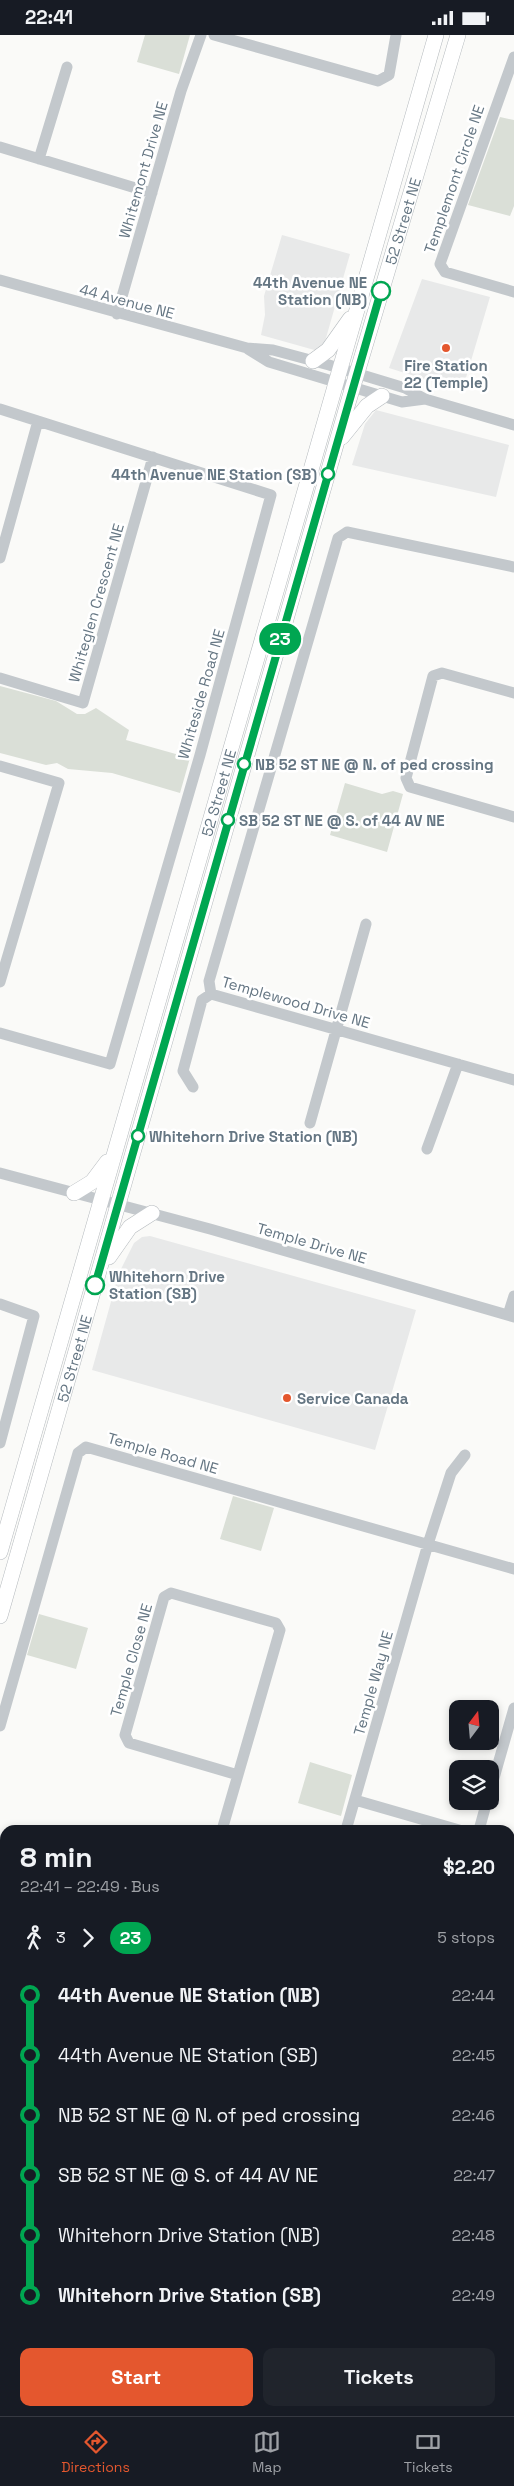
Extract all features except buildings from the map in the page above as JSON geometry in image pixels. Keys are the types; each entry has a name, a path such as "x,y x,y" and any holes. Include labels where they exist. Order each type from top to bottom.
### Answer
{"main road":[{"name":"52 Street NE","path":"0,1551 436,35"},
{"name":"52 Street NE","path":"0,1616 336,444 458,35"},
{"path":"314,361 328,350 357,310"},
{"path":"336,444 366,406 382,397"},
{"path":"74,1193 92,1182 114,1153"},
{"path":"100,1271 124,1234 152,1213"}],"street":[{"name":"Whitemont Drive NE","path":"117,313 181,91 201,35"},
{"path":"214,35 378,81 388,75 396,35"},
{"name":"Templemont Circle NE","path":"514,57 440,264 445,272 514,292"},
{"path":"39,159 67,67"},
{"path":"0,147 152,193"},
{"name":"44 Avenue NE","path":"0,281 246,348 274,350 314,361 339,375"},
{"name":"44 Avenue NE","path":"246,348 270,362 339,375"},
{"path":"339,375 355,380 405,388 425,399 514,425"},
{"path":"355,380 382,397 402,402 425,399"},
{"name":"Whiteside Road NE","path":"0,409 272,495 200,755 110,1064 0,1033"},
{"path":"0,558 38,421"},
{"name":"Whiteglen Crescent NE","path":"0,678 83,703 153,457"},
{"name":"Templewood Drive NE","path":"514,567 347,532 338,538 209,981 211,994 514,1079"},
{"path":"514,693 442,673 433,676 406,778 410,787 514,817"},
{"path":"0,766 59,783 0,982"},
{"path":"310,1123 366,924"},
{"path":"193,1087 183,1071 202,1000 211,994"},
{"path":"427,1149 458,1064"},
{"name":"Temple Drive NE","path":"0,1173 152,1213 511,1316"},
{"path":"511,1316 514,1297"},
{"path":"0,1304 34,1316 0,1443"},
{"name":"Temple Road NE","path":"0,1726 78,1453 86,1447 514,1569"},
{"name":"Temple Way NE","path":"348,1825 428,1544 451,1473 465,1455"},
{"name":"Temple Close NE","path":"223,1825 238,1775 280,1630 276,1623 171,1593 164,1597 125,1735 129,1743 238,1775"},
{"path":"499,1766 510,1734 514,1708"},
{"path":"355,1801 441,1825"},
{"path":"480,1825 485,1810"}],"shaded area":[{"path":"145,35 190,35 179,74 137,62"},
{"path":"500,117 514,120 514,206 510,216 468,205"},
{"path":"282,235 350,254 324,345 318,351 261,335 265,315 264,296"},
{"path":"422,279 490,297 462,391 389,368"},
{"path":"376,410 509,445 496,497 352,465 365,424"},
{"path":"0,686 56,701 77,714 85,714 96,708 129,730 126,740 190,758 180,793 112,773 68,769 57,763 46,765 0,753"},
{"path":"345,783 382,794 393,791 403,794 387,852 330,835"},
{"path":"150,1236 416,1310 375,1450 92,1370 119,1273 134,1243 142,1237"},
{"path":"233,1496 274,1508 261,1551 220,1539"},
{"path":"39,1614 88,1628 76,1669 27,1655"},
{"path":"310,1762 352,1775 341,1816 298,1803"}],"bus line":[{"name":"23","path":"95,1285 381,291"}],"place":[{"name":"44th Avenue NE Station (NB)","path":"381,291"},
{"name":"Fire Station 22 (Temple)","path":"446,348"},
{"name":"44th Avenue NE Station (SB)","path":"328,474"},
{"name":"NB 52 ST NE @ N. of ped crossing","path":"244,764"},
{"name":"SB 52 ST NE @ S. of 44 AV NE","path":"228,820"},
{"name":"Whitehorn Drive Station (NB)","path":"138,1136"},
{"name":"Whitehorn Drive Station (SB)","path":"95,1285"},
{"name":"Service Canada","path":"287,1398"}]}
